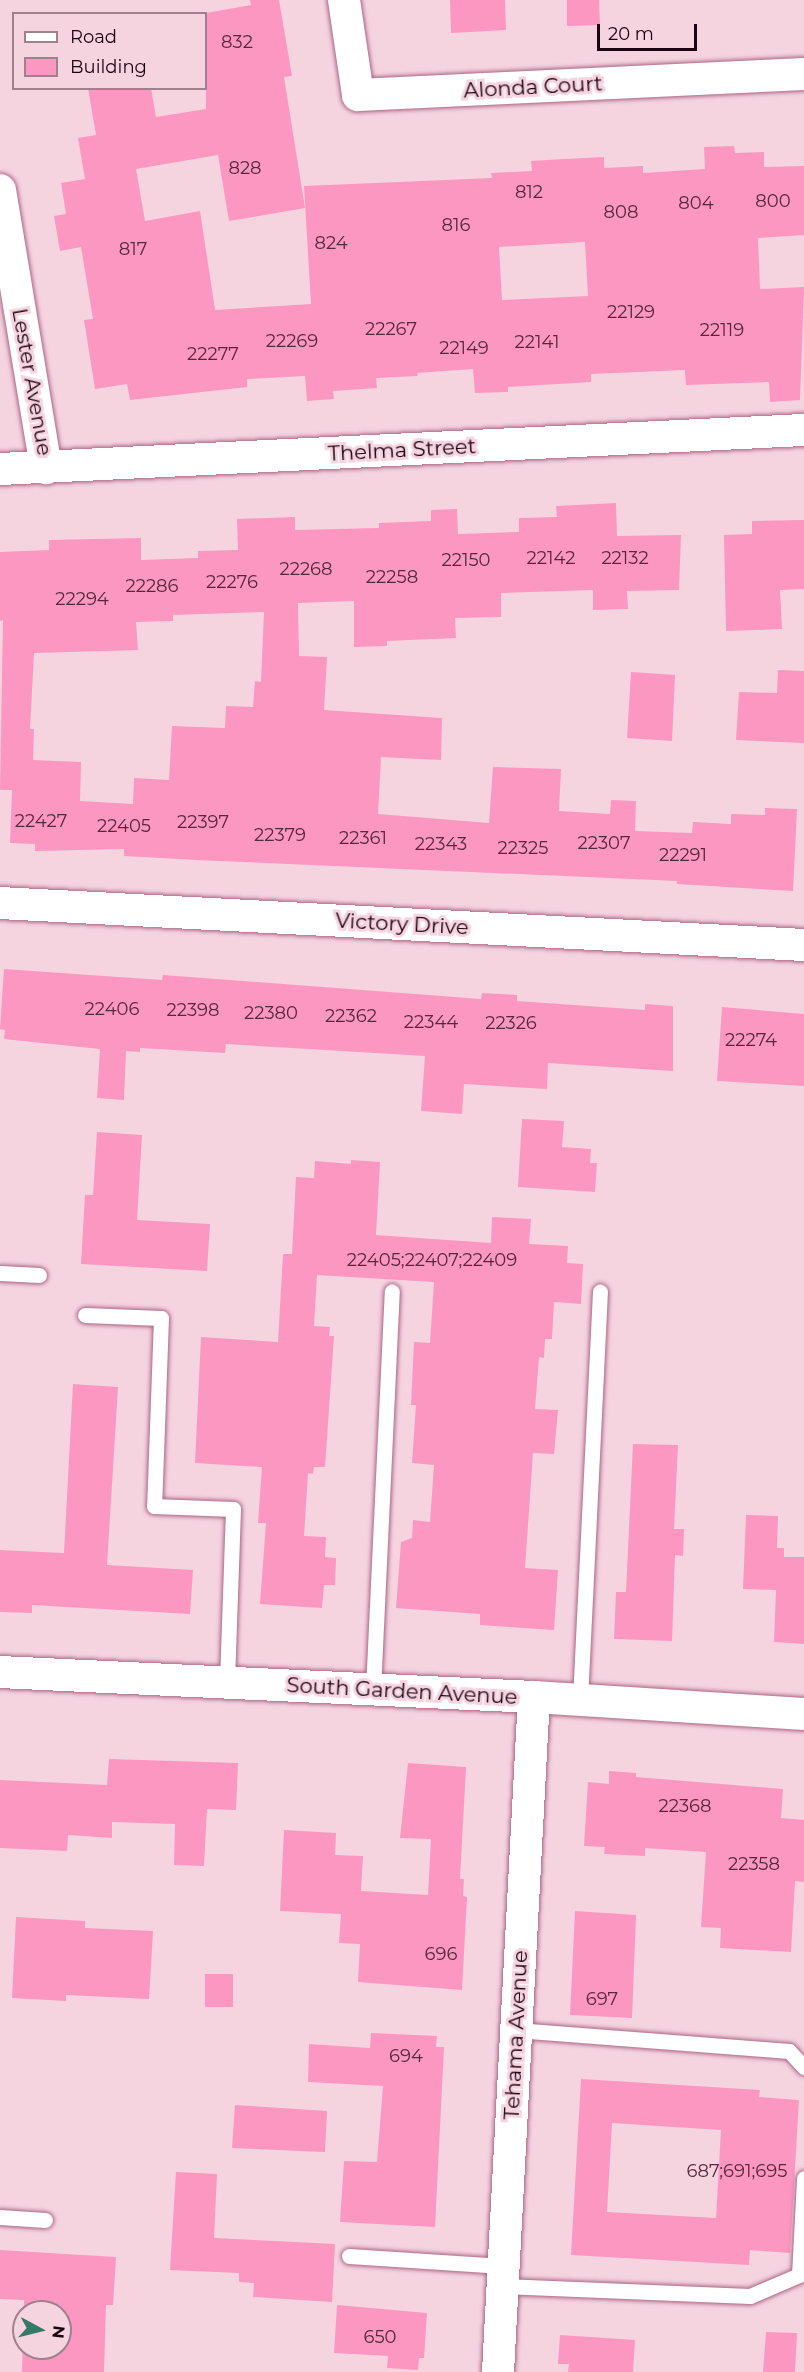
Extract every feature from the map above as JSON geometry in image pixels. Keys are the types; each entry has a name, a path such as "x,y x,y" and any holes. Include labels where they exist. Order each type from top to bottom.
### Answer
{"street":[{"name":"Alonda Court","path":"344,0 358,95 804,74"},
{"name":"Lester Avenue","path":"0,190 46,468"},
{"name":"Thelma Street","path":"0,469 804,430"},
{"name":"Victory Drive","path":"0,903 804,945"},
{"name":"South Garden Avenue","path":"0,1672 534,1697 804,1714"},
{"name":"Tehama Avenue","path":"498,2372 534,1697"}],"lane":[{"path":"0,1273 39,1275"},
{"path":"374,1690 392,1291"},
{"path":"580,1701 600,1291"},
{"path":"85,1315 161,1318 154,1506 233,1509 227,1683"},
{"path":"516,2030 789,2051 804,2067"},
{"path":"349,2256 503,2276 750,2296 799,2275 804,2178"},
{"path":"0,2217 45,2220"}],"building":[{"path":"250,0 279,0 292,76 284,77 305,208 229,221 218,155 136,169 145,221 200,211 215,310 311,304 304,186 492,178 491,173 532,171 531,161 604,157 604,168 643,166 643,173 705,169 704,147 734,146 735,153 764,152 764,167 804,166 804,235 758,238 760,289 804,287 800,400 770,402 769,382 686,385 685,370 591,374 591,382 508,387 508,392 475,393 473,369 417,373 418,376 376,378 377,388 333,391 334,399 307,401 305,376 247,379 247,387 130,400 127,384 95,389 84,320 93,319 81,247 60,251 54,216 66,214 61,183 85,179 78,138 96,135 88,90 151,90 156,117 206,109 207,13 251,5","holes":["585,242 588,296 502,300 499,247"]},
{"path":"450,0 505,0 506,30 451,33"},
{"path":"567,0 599,0 600,25 567,26"},
{"path":"616,503 617,536 681,535 679,590 627,591 628,609 593,610 593,590 501,593 501,617 455,618 456,638 387,641 387,646 354,647 354,601 298,603 299,656 327,657 324,710 442,718 441,760 381,757 378,814 489,823 493,767 561,769 559,811 610,814 611,800 636,801 635,831 692,833 693,822 731,824 731,814 765,815 765,808 797,809 793,891 677,884 677,881 124,856 124,849 35,851 35,844 10,843 12,790 0,790 3,620 0,621 0,552 49,550 49,540 141,538 141,560 198,558 198,551 238,550 237,519 295,517 295,530 379,528 379,523 431,521 431,510 457,509 458,534 519,532 519,518 557,517 556,506","holes":["264,612 261,682 255,681 253,707 226,706 225,728 172,726 169,780 134,778 133,804 80,801 81,762 33,760 34,729 30,729 34,653 138,650 136,622 173,621 173,615"]},
{"path":"804,520 804,589 780,590 782,629 726,631 724,535 752,534 752,521"},
{"path":"778,670 804,671 804,743 736,740 739,692 777,693"},
{"path":"631,672 675,675 672,741 627,738"},
{"path":"4,969 162,980 163,975 481,999 482,993 517,995 517,1001 645,1010 645,1004 673,1006 673,1071 548,1063 547,1089 464,1084 462,1114 421,1111 425,1056 226,1044 225,1053 140,1048 140,1052 126,1051 124,1100 97,1098 100,1049 4,1039 5,1030 0,1029"},
{"path":"722,1007 804,1014 804,1086 717,1081"},
{"path":"522,1119 564,1121 562,1147 591,1149 590,1163 597,1163 595,1192 518,1187"},
{"path":"97,1132 142,1135 137,1220 210,1224 207,1271 81,1264 85,1195 93,1195"},
{"path":"351,1160 380,1162 376,1235 491,1243 492,1217 531,1219 529,1244 568,1246 567,1263 583,1264 581,1304 554,1302 552,1339 545,1339 544,1358 539,1357 535,1409 558,1410 554,1454 533,1453 525,1568 558,1570 554,1630 480,1625 480,1614 396,1608 401,1542 412,1538 413,1520 430,1522 434,1465 412,1463 416,1405 411,1405 414,1342 430,1343 434,1282 317,1275 314,1326 330,1327 329,1336 334,1336 325,1467 314,1467 313,1474 308,1473 304,1536 326,1537 325,1557 336,1558 335,1585 324,1585 322,1608 260,1604 266,1523 258,1523 262,1467 195,1463 201,1337 278,1342 283,1254 292,1254 296,1177 314,1178 315,1161 351,1164"},
{"path":"73,1384 118,1387 107,1565 193,1570 190,1614 32,1605 32,1613 0,1612 0,1550 64,1553"},
{"path":"633,1444 678,1445 674,1529 684,1529 683,1556 675,1555 672,1641 614,1639 616,1592 626,1592"},
{"path":"746,1515 778,1516 777,1548 784,1548 784,1557 804,1557 804,1644 774,1642 776,1590 743,1589"},
{"path":"109,1759 238,1763 236,1810 207,1809 204,1866 174,1865 175,1824 112,1822 112,1838 68,1835 67,1851 0,1848 0,1780 107,1785"},
{"path":"408,1763 466,1767 460,1879 464,1879 463,1896 467,1897 462,1990 358,1982 360,1944 339,1943 341,1914 280,1911 284,1830 336,1833 335,1855 363,1856 361,1891 428,1895 431,1839 400,1838"},
{"path":"609,1771 636,1773 636,1777 783,1789 781,1818 804,1820 804,1882 795,1881 791,1952 720,1948 721,1928 701,1927 706,1852 645,1848 645,1856 604,1854 605,1847 584,1846 588,1782 609,1784"},
{"path":"575,1911 636,1915 632,2018 570,2015"},
{"path":"16,1917 85,1921 85,1928 153,1931 149,1999 66,1995 66,2001 12,1998"},
{"path":"205,1974 233,1974 233,2007 205,2007"},
{"path":"371,2033 437,2036 436,2047 444,2047 435,2227 340,2222 344,2161 377,2162 383,2086 308,2082 309,2044 370,2048"},
{"path":"581,2079 760,2090 759,2097 799,2100 790,2253 750,2250 749,2265 571,2255","holes":["612,2123 721,2130 716,2218 607,2212"]},
{"path":"235,2105 327,2111 325,2152 232,2148"},
{"path":"176,2172 217,2174 214,2238 335,2244 332,2302 253,2297 254,2283 239,2282 239,2273 170,2270"},
{"path":"0,2250 116,2257 113,2305 106,2305 104,2372 22,2372 22,2360 72,2360 72,2300 0,2299"},
{"path":"337,2305 427,2313 424,2358 419,2358 418,2370 387,2368 388,2356 334,2353"},
{"path":"766,2332 797,2333 795,2372 763,2372"},
{"path":"560,2335 635,2340 633,2372 568,2372 569,2364 558,2364"}]}
